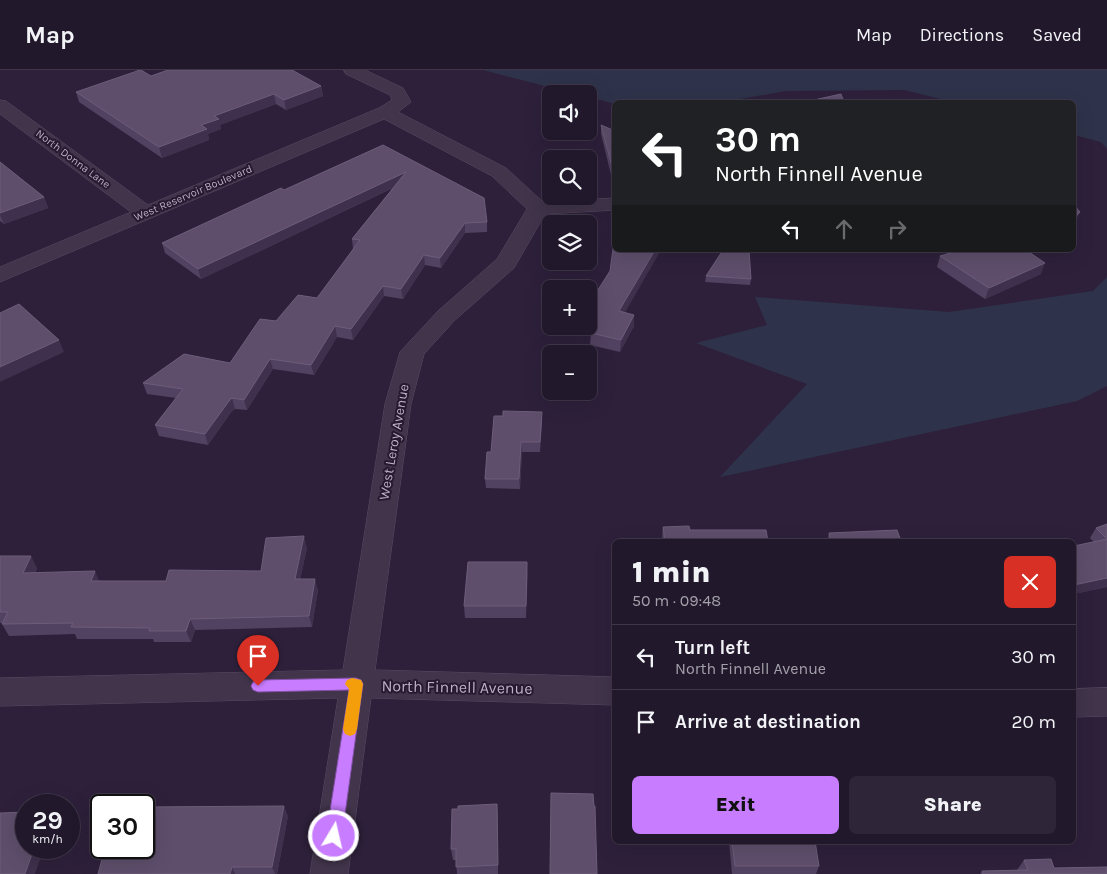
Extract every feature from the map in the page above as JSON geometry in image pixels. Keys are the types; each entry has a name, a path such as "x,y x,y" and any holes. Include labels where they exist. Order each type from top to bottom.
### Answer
{"street":[{"path":"352,70 400,96 402,100 400,105 385,112"},
{"name":"North Donna Lane","path":"0,105 146,213"},
{"path":"385,112 500,172 538,208 612,204"},
{"name":"West Reservoir Boulevard","path":"0,275 385,112"},
{"name":"West Leroy Avenue","path":"329,874 398,404 412,352 446,316 506,262 538,208"},
{"name":"North Finnell Avenue","path":"0,692 356,684 612,691"},
{"path":"1076,703 1107,702"}],"shaded area":[{"path":"483,70 1107,70 1107,149 1101,142 1076,136 1076,100 945,100 904,90 786,91 734,100 612,100 612,103 597,99 597,85 542,85"},
{"path":"1107,277 1107,386 1077,401 720,477 807,384 696,343 767,325 755,297 949,312 1093,291"}],"building":[{"path":"141,70 151,76 168,70 292,70 321,86 284,100 274,94 214,116 219,119 201,125 207,129 159,147 76,92"},
{"path":"841,94 843,100 814,100"},
{"path":"601,125 612,130 612,166"},
{"path":"383,145 484,198 487,222 465,223 440,258 424,255 401,289 383,286 351,329 335,326 311,365 270,359 244,400 232,398 205,434 155,425 183,389 143,383 184,354 230,363 260,319 276,321 298,295 317,298 360,240 352,239 406,172 198,269 162,243 281,188 284,190"},
{"path":"0,162 44,197 0,213"},
{"path":"1076,207 1080,212 1076,216"},
{"path":"613,252 654,252 619,311 634,315 621,340 597,334 597,291 610,271"},
{"path":"722,252 749,252 751,279 706,276"},
{"path":"954,252 1029,252 1045,263 989,288 940,256"},
{"path":"19,304 59,340 0,367 0,313"},
{"path":"503,411 542,412 540,442 521,442 519,479 485,479 487,452 491,452 494,416 503,416"},
{"path":"1107,524 1107,539 1096,528"},
{"path":"689,526 690,530 766,530 768,539 665,539 663,527"},
{"path":"897,530 900,539 830,539 829,533"},
{"path":"304,536 295,579 315,579 309,616 190,619 186,631 149,631 150,628 71,627 73,623 2,624 8,612 0,612 0,556 31,556 23,573 95,571 91,581 166,581 169,570 261,571 266,538"},
{"path":"1107,539 1107,578 1076,585 1076,546"},
{"path":"468,562 527,562 526,606 464,606"},
{"path":"551,793 593,794 597,874 550,874"},
{"path":"497,804 498,865 456,867 456,849 451,849 452,809 458,809 458,806"},
{"path":"284,806 272,867 232,867 230,874 98,874 102,859 155,859 155,807"},
{"path":"15,812 15,859 30,859 25,874 0,874 0,813"},
{"path":"732,844 815,844 819,866 735,866"},
{"path":"1051,859 1054,868 1107,867 1107,874 983,874 982,871 1028,870 1024,860"}],"slow traffic":[{"path":"350,729 356,684 352,684"}],"route":[{"path":"258,686 356,684 334,836"}]}
